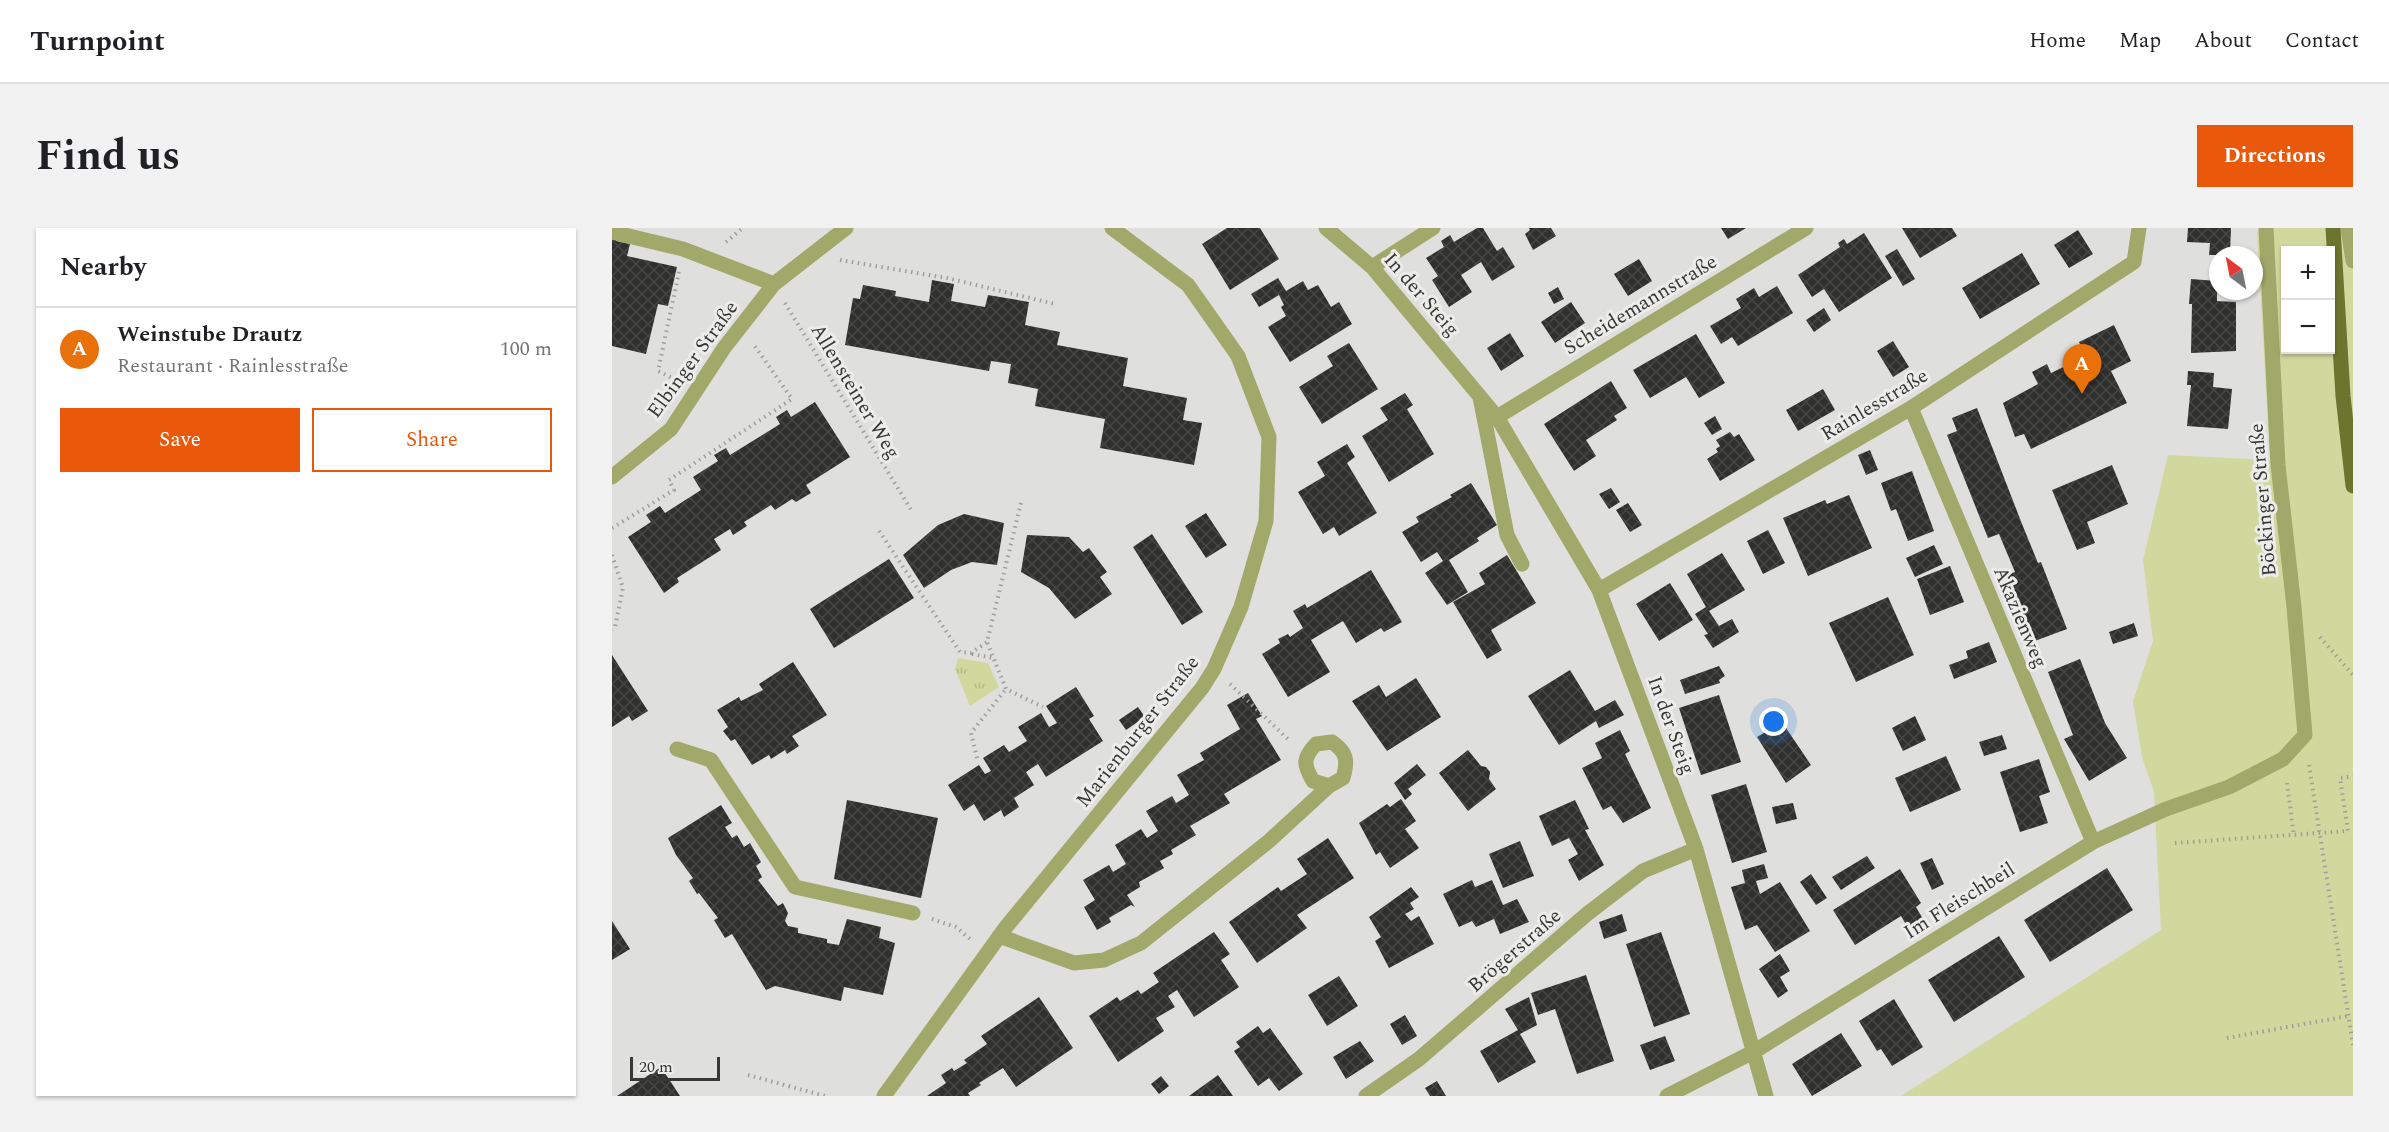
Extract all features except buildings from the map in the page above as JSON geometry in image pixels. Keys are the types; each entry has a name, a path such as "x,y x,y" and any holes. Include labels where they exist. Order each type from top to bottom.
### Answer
{"main road":[{"path":"2333,228 2343,396 2353,486"}],"street":[{"name":"Elbinger Straße","path":"612,477 671,429 741,326 774,284 846,228"},
{"name":"Marienburger Straße","path":"884,1096 999,936 1167,732 1214,669 1241,607 1266,521 1269,436 1238,356 1188,285 1112,228"},
{"name":"In der Steig","path":"1326,228 1372,267 1497,417 1599,590 1696,849 1755,1050 1766,1096"},
{"path":"1372,267 1433,228"},
{"name":"Scheidemannstraße","path":"1497,417 1806,228"},
{"name":"Rainlesstraße","path":"1599,590 1911,408 2134,262 2139,228"},
{"name":"Böckinger Straße","path":"2266,228 2278,465 2305,735"},
{"path":"2348,228 2353,261"},
{"name":"Elbinger Straße","path":"612,232 683,249 774,284"},
{"name":"In der Steig","path":"1479,394 1507,535 1522,564"},
{"name":"Akazienweg","path":"1911,408 2093,842"},
{"path":"2283,759 2305,735"},
{"path":"999,936 1074,963 1104,960 1141,943 1269,841 1329,786 1343,778 1347,764 1343,749 1332,742 1316,744 1305,756 1304,766 1312,781 1329,786"},
{"path":"677,750 711,760 795,887 913,913"},
{"name":"Im Fleischbeil","path":"1667,1096 1755,1050 2093,842 2166,809 2229,787 2283,759"},
{"name":"Brögerstraße","path":"1366,1096 1419,1059 1587,914 1643,872 1696,849"}],"path":[{"path":"683,249 658,371 696,391"},
{"path":"810,256 947,278 1055,304"},
{"name":"Allensteiner Weg","path":"774,284 913,513"},
{"path":"612,528 674,490 669,480 792,399 741,326"},
{"path":"1022,502 987,642 1006,689 1043,707"},
{"path":"879,531 960,651 993,658"},
{"path":"612,555 623,588 615,627 612,629"},
{"path":"2294,607 2353,675"},
{"path":"971,653 987,642"},
{"path":"1214,669 1305,756"},
{"path":"976,758 971,733 1006,689"},
{"path":"2305,735 2353,1046"},
{"path":"2283,759 2294,836"},
{"path":"2175,843 2319,835 2348,831 2340,778 2353,776"},
{"path":"913,913 956,927 986,953"},
{"path":"2227,1038 2348,1016"},
{"path":"748,1075 825,1096"}],"green space":[{"path":"2274,228 2353,228 2353,1096 1901,1096 2161,930 2154,792 2142,757 2133,701 2153,641 2143,560 2168,455 2270,460 2261,300 2263,300 2263,246 2258,246 2257,231"},
{"path":"958,658 988,663 999,687 970,706 955,669"}],"place":[{"name":"Weinstube Drautz","path":"2082,394"}]}
